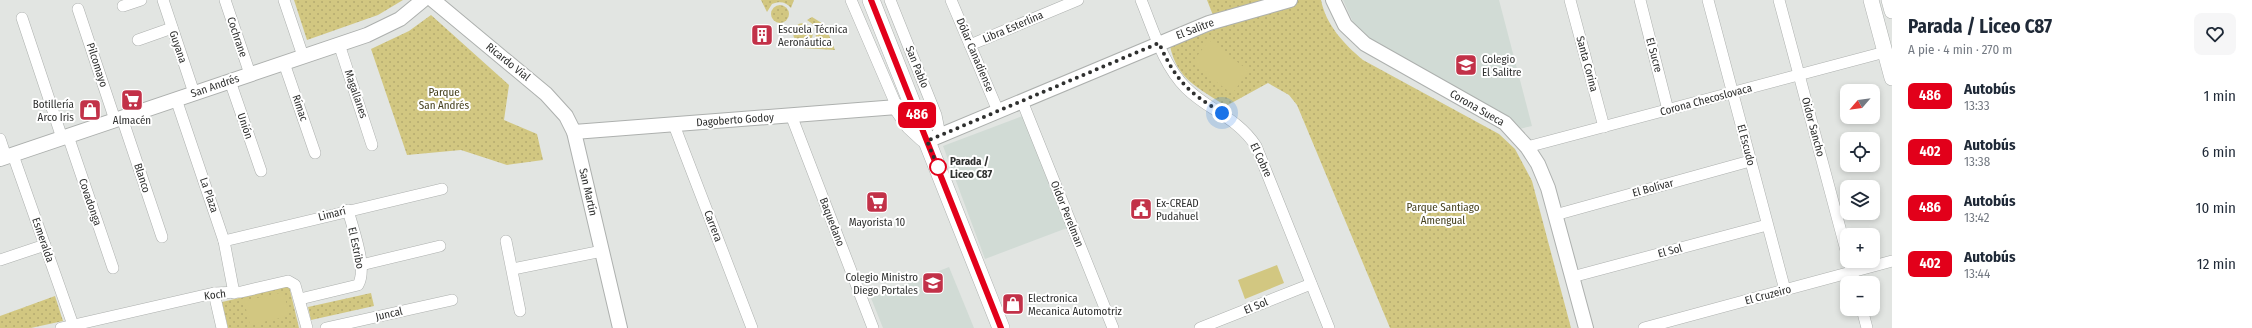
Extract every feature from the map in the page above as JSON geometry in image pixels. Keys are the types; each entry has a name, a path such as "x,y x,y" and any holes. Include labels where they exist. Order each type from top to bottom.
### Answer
{"main road":[{"name":"San Pablo","path":"871,0 932,138 1002,328"},
{"path":"1871,0 1892,78"},
{"path":"1889,0 1892,10"},
{"path":"897,107 910,126 932,138"}],"street":[{"path":"123,6 141,0"},
{"name":"Guyana","path":"163,0 194,93"},
{"name":"Cochrane","path":"225,0 250,74"},
{"path":"284,0 303,56"},
{"name":"San Andrés","path":"6,157 339,44 389,25 408,14 423,0"},
{"name":"Ricardo Vial","path":"433,0 546,94 566,116 574,132"},
{"path":"851,0 897,107"},
{"name":"San Pablo","path":"890,0 936,114 939,130 932,138"},
{"name":"Dólar Canadiense","path":"951,0 998,111"},
{"name":"Libra Esterlina","path":"970,45 1078,0"},
{"name":"El Cobre","path":"1141,0 1172,70 1185,87 1234,120 1246,132 1256,146 1329,328"},
{"name":"El Salitre","path":"932,138 1159,43 1224,18 1290,0"},
{"name":"Corona Sueca","path":"1333,0 1345,25 1365,44 1505,123 1527,147 1544,177 1586,328"},
{"name":"Santa Corina","path":"1570,0 1604,127"},
{"name":"El Sucre","path":"1640,0 1668,110"},
{"name":"El Escudo","path":"1708,0 1785,290"},
{"name":"Oidor Sancho","path":"1779,0 1840,228"},
{"name":"Pilcomayo","path":"78,9 118,119"},
{"name":"Covadonga","path":"22,18 113,268"},
{"path":"138,40 172,28"},
{"name":"Magallanes","path":"339,44 372,145"},
{"name":"Corona Checoslovaca","path":"1527,147 1885,52"},
{"name":"Rímac","path":"284,63 315,153"},
{"name":"Unión","path":"230,81 261,171"},
{"name":"La Plaza","path":"176,99 224,241 234,293"},
{"name":"Oidor Perelman","path":"1022,100 1113,328"},
{"name":"Dagoberto Godoy","path":"574,132 897,107"},
{"name":"Baquedano","path":"791,115 873,328"},
{"name":"Blanco","path":"118,119 162,237"},
{"name":"Carrera","path":"674,125 752,328"},
{"name":"San Martín","path":"574,132 620,328"},
{"name":"Esmeralda","path":"0,140 44,246 72,325"},
{"name":"El Bolívar","path":"1555,215 1750,161"},
{"name":"Limarí","path":"224,241 348,210 442,189"},
{"name":"El Estribo","path":"300,299 358,285 362,278 361,264 348,210"},
{"name":"El Sol","path":"1572,277 1767,225"},
{"path":"506,241 513,269 520,311"},
{"path":"0,260 44,246"},
{"path":"361,264 440,246"},
{"path":"513,269 602,251"},
{"name":"El Cruzeiro","path":"1880,262 1892,261"},
{"name":"El Cruzeiro","path":"1644,328 1659,326 1785,290 1845,268"},
{"name":"Koch","path":"61,328 72,325 101,324 214,293 234,293 291,281 295,285 300,299"},
{"name":"El Sol","path":"1200,328 1311,284"},
{"path":"214,293 222,328"},
{"path":"300,299 307,328"},
{"name":"Juncal","path":"326,328 452,300"},
{"path":"1864,316 1867,328"}],"shaded area":[{"name":"Colegio El Salitre","path":"1343,0 1499,0 1532,126 1519,129 1477,100 1357,31"},
{"path":"1025,115 1067,228 985,259 943,146"},
{"name":"Colegio Ministro Diego Portales","path":"949,267 974,328 883,328 871,298"}],"green space":[{"path":"294,0 403,0 378,15 307,40"},
{"path":"761,0 794,0 791,8 785,3 772,4 767,12"},
{"name":"Parque Santiago Amengual","path":"1207,0 1321,0 1323,9 1331,26 1343,41 1363,60 1499,134 1515,149 1532,181 1571,328 1390,328 1297,105 1289,95 1268,83 1226,106 1190,82 1178,67 1173,58 1170,46 1218,28"},
{"path":"780,5 786,8 789,14 786,20 780,23 774,20 771,14 774,8"},
{"name":"Parque San Andrés","path":"431,15 509,85 504,120 537,134 543,160 507,165 461,150 407,155 371,49 409,31"},
{"path":"812,17 825,25 835,50 802,48 802,46 810,45 816,37 814,25 807,20"},
{"path":"803,23 810,26 813,33 810,40 803,43 796,40 793,33 796,26"},
{"path":"1209,40 1249,71 1232,94 1192,63"},
{"path":"1277,265 1284,283 1245,299 1238,280"},
{"path":"289,286 299,328 228,328 222,302"},
{"path":"284,292 289,316 250,325 244,301"},
{"path":"371,293 374,306 311,320 308,307"},
{"path":"55,296 63,321 31,328 0,328 0,316"}],"bus line":[{"name":"486","path":"871,0 1001,328"}],"place":[{"name":"Escuela Técnica Aeronáutica","path":"762,35"},
{"name":"Colegio El Salitre","path":"1466,65"},
{"name":"Almacén","path":"132,100"},
{"name":"Botillería Arco Iris","path":"90,110"},
{"name":"Parada / Liceo C87","path":"938,167"},
{"name":"Mayorista 10","path":"877,202"},
{"name":"Ex-CREAD Pudahuel","path":"1141,209"},
{"name":"Colegio Ministro Diego Portales","path":"933,283"},
{"name":"Electronica Mecanica Automotriz","path":"1013,304"}],"route":[{"path":"938,167 940,172 927,141 1159,43 1170,66 1185,87 1222,113"}]}
